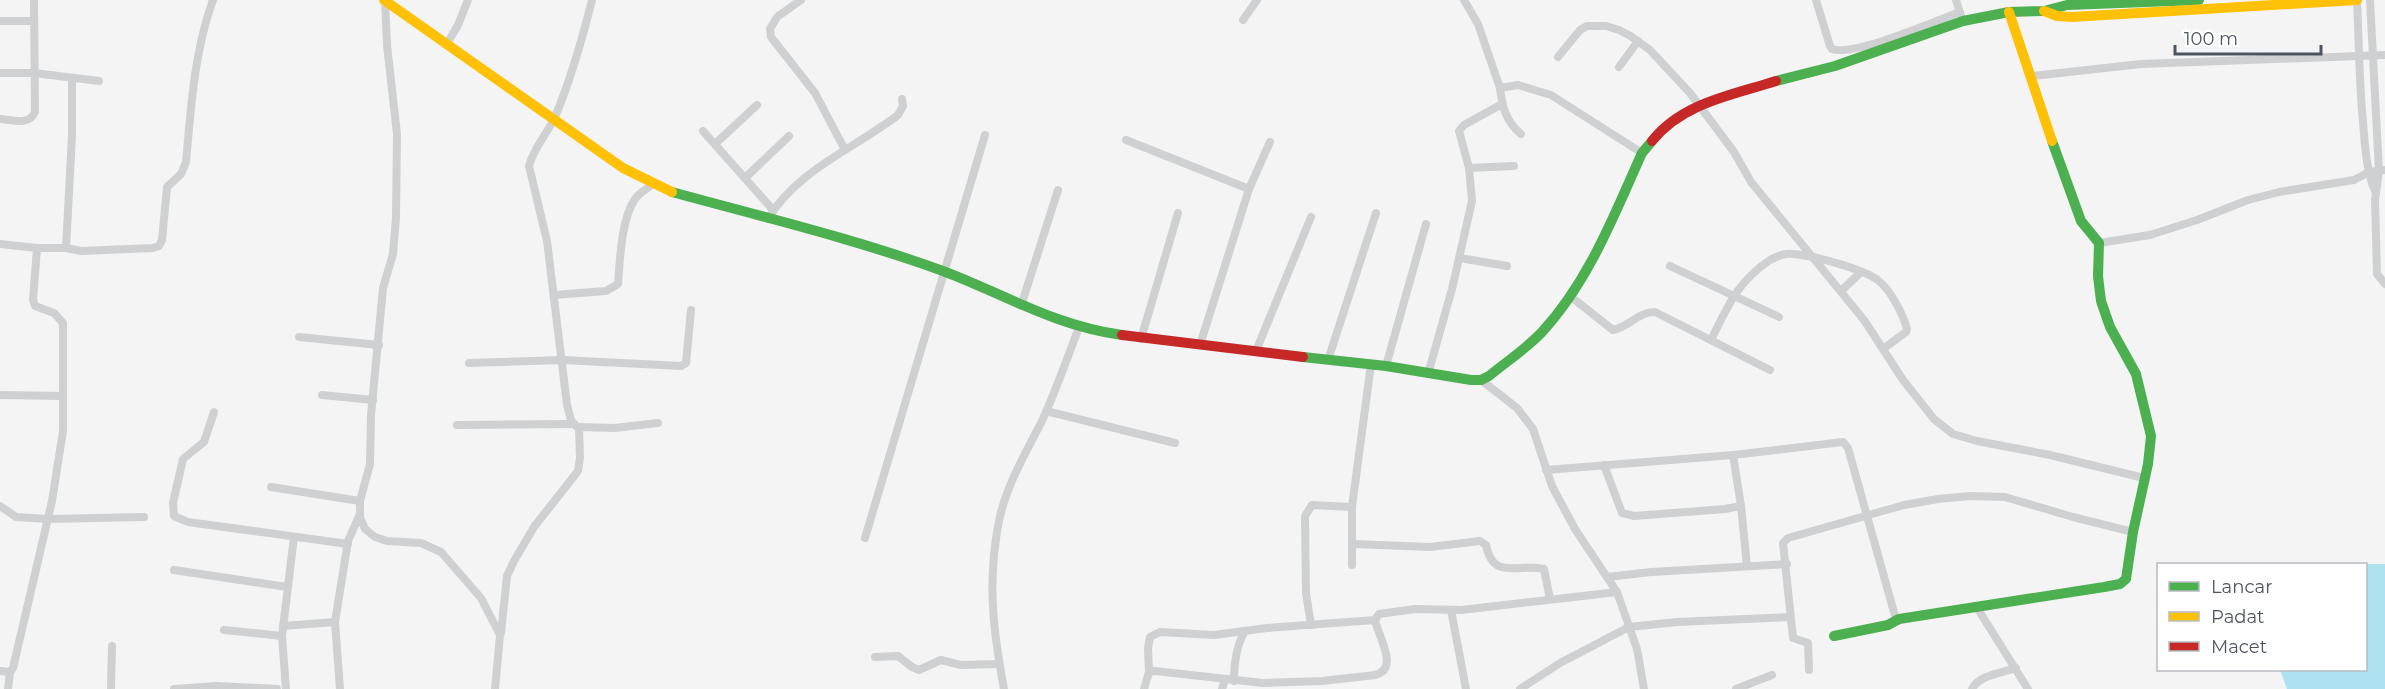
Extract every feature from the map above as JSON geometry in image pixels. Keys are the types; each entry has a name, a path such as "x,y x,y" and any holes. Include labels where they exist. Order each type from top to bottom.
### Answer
{"street":[{"path":"0,119 27,121 32,118 34,112 34,0"},
{"path":"0,244 81,251 159,246 162,240 167,187 181,174 186,162 196,67 205,22 213,0"},
{"path":"384,0 623,168 668,191 771,215 873,247 945,272 1021,306 1079,327 1141,339 1371,364 1461,379 1481,380 1517,408 1533,429 1551,486 1575,529 1617,592 1637,649 1644,689"},
{"path":"384,0 397,134 398,178 393,254 383,288 370,464 360,501 362,524 375,537 387,541 421,543 441,552 481,598 500,635"},
{"path":"447,44 468,0"},
{"path":"495,689 507,576 534,527 578,471 580,458 576,425 567,405 547,241 529,166 532,155 554,119 580,48 592,0"},
{"path":"801,0 777,17 770,29 771,37 815,93 845,150"},
{"path":"1243,20 1257,0"},
{"path":"1464,0 1478,24 1500,88 1502,105 1514,128 1521,134"},
{"path":"1816,0 1830,46 1841,51 1870,45 1961,17 2044,11 2067,5 2199,0"},
{"path":"1956,0 1961,17"},
{"path":"2044,11 2057,16 2072,17 2206,5 2357,0 2358,57 2364,142 2369,172 2378,182"},
{"path":"2370,0 2371,57 2382,171 2375,191 2377,274 2385,284"},
{"path":"1834,636 1888,625 1899,619 2120,584 2128,574 2133,532 2150,451 2149,422 2136,374 2110,327 2101,301 2098,276 2099,243 2081,221 2072,200 2033,76 2009,12"},
{"path":"1481,380 1541,333 1570,296 1594,258 1642,153 1670,122 1699,105 1779,80 1835,66 1961,17"},
{"path":"0,21 34,21"},
{"path":"1558,57 1580,30 1587,26 1606,26 1629,35 1658,58 1699,105 1741,162 1750,182 1841,291 1934,419 1953,434 2144,478"},
{"path":"1618,67 1638,41"},
{"path":"2033,76 2141,64 2385,56"},
{"path":"0,73 34,73 99,81"},
{"path":"66,248 72,136 72,79"},
{"path":"1500,88 1518,85 1551,95 1642,153"},
{"path":"771,215 777,204 793,188 898,115 903,106 902,99"},
{"path":"715,144 757,105"},
{"path":"1428,374 1460,258 1472,201 1469,168 1459,131 1464,125 1502,105"},
{"path":"703,131 745,178 771,215"},
{"path":"865,538 985,135"},
{"path":"745,178 789,136"},
{"path":"1126,140 1250,189"},
{"path":"1200,345 1250,189 1270,142"},
{"path":"1469,168 1514,166"},
{"path":"2361,178 2369,172 2382,171"},
{"path":"2099,243 2150,235 2248,200 2279,192 2361,178 2378,182"},
{"path":"554,295 606,291 618,284 622,241 630,208 636,197 653,184"},
{"path":"1021,306 1058,190"},
{"path":"1141,339 1178,213"},
{"path":"1328,360 1376,213"},
{"path":"1256,351 1311,217"},
{"path":"1386,366 1426,224"},
{"path":"8,689 10,672 13,668 48,519 63,431 63,322 54,313 35,306 33,300 37,248"},
{"path":"1711,340 1733,296 1755,272 1784,254 1792,254 1824,259 1880,281 1907,329 1883,349"},
{"path":"1460,258 1507,266"},
{"path":"1670,266 1779,317"},
{"path":"1841,291 1861,272"},
{"path":"1570,296 1613,330 1623,327 1640,314 1655,312 1770,370"},
{"path":"469,363 562,360 675,367 684,365 687,363 691,310"},
{"path":"1004,689 999,664 991,580 999,520 1079,327"},
{"path":"299,337 379,345"},
{"path":"1352,566 1353,507 1371,364"},
{"path":"0,395 63,396"},
{"path":"322,395 373,400"},
{"path":"1046,411 1175,443"},
{"path":"214,412 204,442 183,459 173,503 174,516 188,522 348,544"},
{"path":"457,425 576,425 614,428 658,423"},
{"path":"1546,470 1733,455 1843,442 1848,448 1895,616 1899,619"},
{"path":"1733,455 1747,566"},
{"path":"1604,465 1618,506 1622,513 1628,516 1741,506"},
{"path":"271,487 360,501"},
{"path":"1809,670 1808,643 1793,638 1783,543 1788,538 1867,515 1938,499 1970,496 2005,497 2073,518 2133,532"},
{"path":"1311,625 1306,593 1305,516 1312,505 1353,507"},
{"path":"0,506 16,517 48,519 144,517"},
{"path":"340,689 335,622 348,544 360,512"},
{"path":"286,689 282,636 294,537"},
{"path":"1353,544 1430,547 1480,541 1486,545 1488,558 1496,565 1509,568 1543,569 1550,599"},
{"path":"1607,577 1651,572 1787,564"},
{"path":"174,570 287,587"},
{"path":"1375,620 1383,612 1416,609 1451,610 1617,592"},
{"path":"1976,606 2028,689"},
{"path":"1451,610 1466,689"},
{"path":"1520,689 1560,663 1629,627 1677,622 1790,617"},
{"path":"1143,689 1149,672 1148,648 1150,637 1153,634 1160,632 1214,635 1375,620"},
{"path":"1149,672 1185,673 1225,680 1263,683 1322,681 1382,674 1386,669 1386,656 1375,620"},
{"path":"284,627 335,622"},
{"path":"224,630 282,636"},
{"path":"1234,681 1234,665 1240,640 1245,631"},
{"path":"111,689 112,646"},
{"path":"875,657 898,656 919,670 941,660 961,665 999,664"},
{"path":"1972,689 1976,682 1982,679 2016,668"},
{"path":"0,671 10,672"},
{"path":"1736,689 1772,675"},
{"path":"1222,689 1225,680"},
{"path":"174,689 278,689"}],"water":[{"path":"2367,564 2385,564 2385,689 2287,689 2280,671 2367,671"}],"traffic: fast":[{"path":"1776,81 1835,66 1963,21 2009,12 2044,11 2067,5 2199,0"},
{"path":"1303,357 1386,366 1471,380 1481,380 1489,376 1536,338 1574,291 1599,247 1642,153 1652,141"},
{"path":"1834,636 1888,625 1899,619 2104,587 2120,584 2126,579 2133,532 2148,464 2151,436 2136,374 2110,327 2101,301 2098,276 2099,243 2081,221 2052,141"},
{"path":"672,192 876,249 943,271 1052,317 1098,331 1122,335"}],"traffic: slow":[{"path":"384,0 623,168 672,192"},
{"path":"2044,11 2057,16 2072,17 2357,0"},
{"path":"2009,12 2052,141"}],"traffic: jam":[{"path":"1652,141 1664,128 1693,109 1725,96 1776,81"},
{"path":"1122,335 1303,357"}]}
